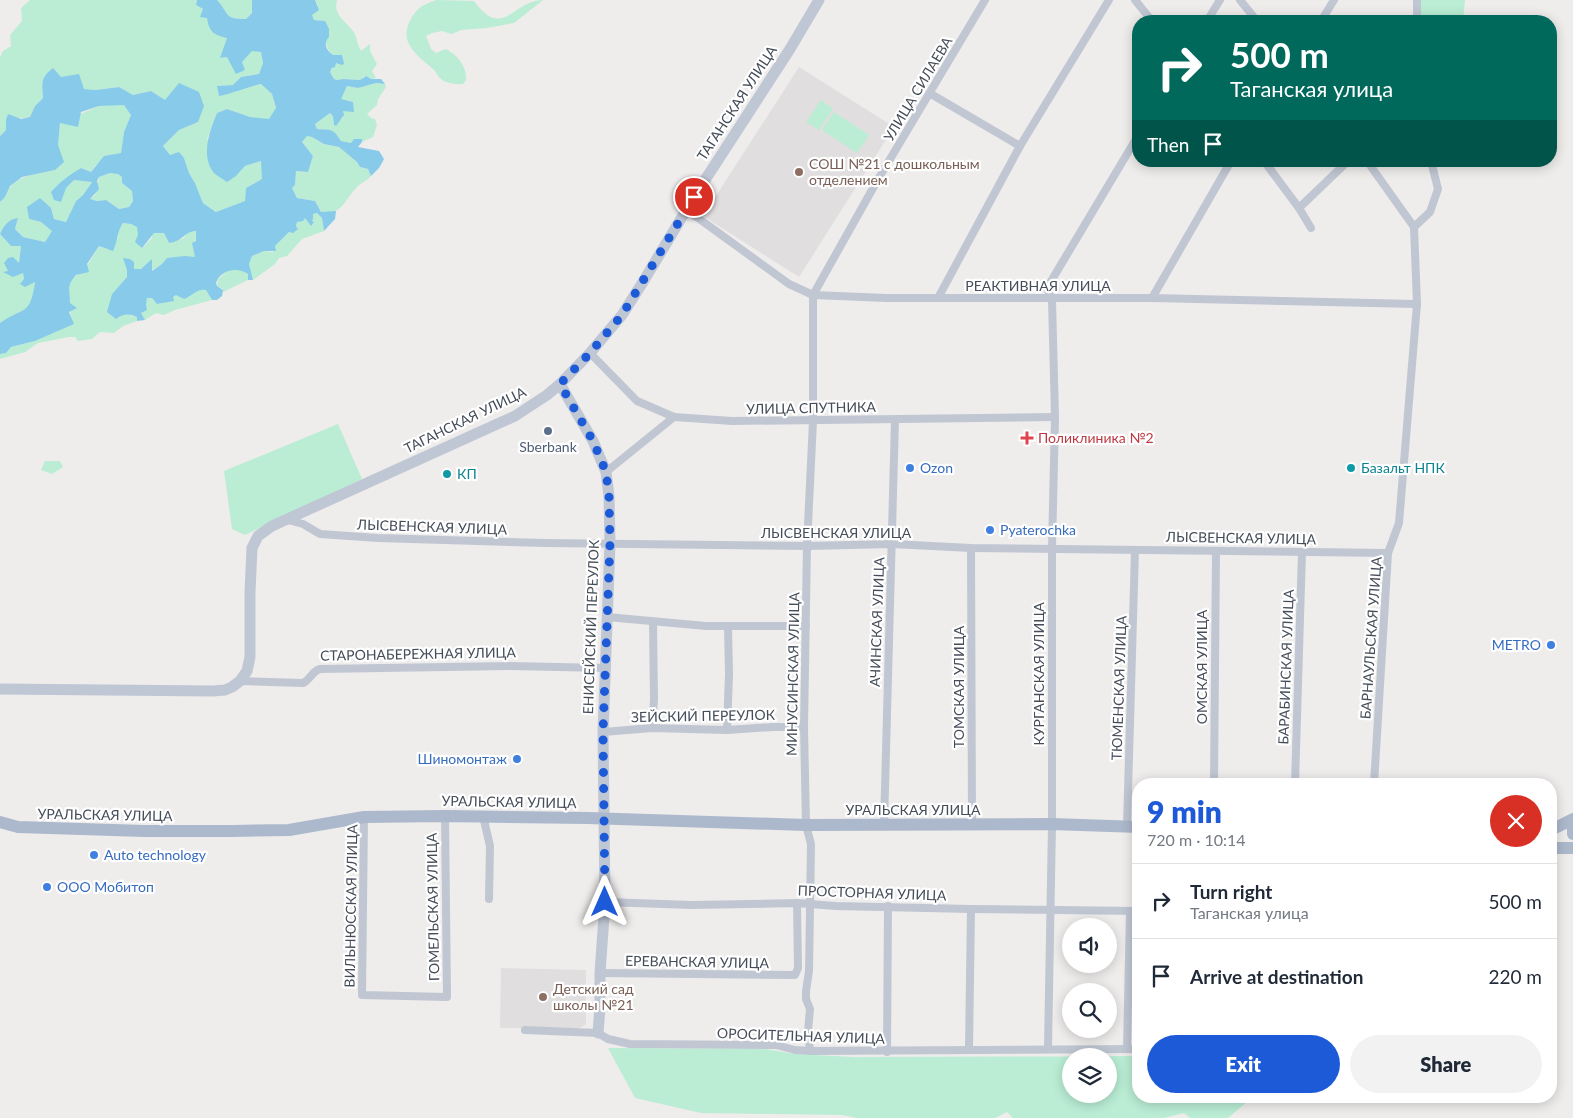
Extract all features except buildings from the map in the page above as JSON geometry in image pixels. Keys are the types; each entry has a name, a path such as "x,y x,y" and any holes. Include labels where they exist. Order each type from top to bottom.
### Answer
{"main road":[{"name":"ТАГАНСКАЯ УЛИЦА","path":"240,681 247,671 250,657 252,548 258,536 272,526 515,416 560,384 590,353 622,315 819,0"},
{"name":"ЕНИСЕЙСКИЙ ПЕРЕУЛОК","path":"560,384 593,441 606,472 610,543 603,732 605,902 598,1032"},
{"name":"СТАРОНАБЕРЕЖНАЯ УЛИЦА","path":"0,689 213,691 225,690 240,681"},
{"name":"УРАЛЬСКАЯ УЛИЦА","path":"0,822 18,828 232,831 289,830 364,818 445,816 605,818 806,825 1052,824 1132,826"},
{"path":"1557,827 1573,819 1573,834"},
{"path":"1557,848 1573,848"}],"street":[{"name":"УЛИЦА СИЛАЕВА","path":"813,295 877,181 985,0"},
{"path":"938,298 1020,146 1110,0"},
{"path":"1135,0 1147,15"},
{"path":"1211,15 1220,0"},
{"path":"1240,0 1252,15"},
{"path":"1325,15 1334,0"},
{"path":"1417,0 1417,15"},
{"path":"930,94 1020,146"},
{"name":"КУРГАНСКАЯ УЛИЦА","path":"1048,1048 1052,824 1052,549 1055,417 1052,300 1047,288 1132,146"},
{"path":"1152,298 1228,167"},
{"path":"1268,167 1299,208 1311,228"},
{"path":"1299,208 1342,167"},
{"path":"1371,167 1414,227 1430,212 1438,189 1432,167"},
{"name":"РЕАКТИВНАЯ УЛИЦА","path":"687,210 789,284 813,295 1052,300 1152,298 1416,304"},
{"name":"БАРНАУЛЬСКАЯ УЛИЦА","path":"1374,778 1388,553 1399,523 1416,304 1414,227"},
{"name":"МИНУСИНСКАЯ УЛИЦА","path":"810,1051 808,1031 810,1009 806,999 806,991 809,971 811,844 806,825 804,727 807,546 813,421 813,295"},
{"name":"УЛИЦА СПУТНИКА","path":"590,353 637,401 674,417 732,422 1055,417"},
{"path":"606,472 674,417"},
{"name":"АЧИНСКАЯ УЛИЦА","path":"884,825 895,420"},
{"name":"ЛЫСВЕНСКАЯ УЛИЦА","path":"288,520 303,524 320,534 333,536 486,541 807,546 892,544 971,548 1388,553"},
{"name":"ТОМСКАЯ УЛИЦА","path":"971,548 972,825"},
{"name":"ТЮМЕНСКАЯ УЛИЦА","path":"1133,778 1135,550"},
{"name":"ОМСКАЯ УЛИЦА","path":"1214,778 1216,551"},
{"name":"БАРАБИНСКАЯ УЛИЦА","path":"1294,778 1302,552"},
{"path":"607,617 728,627 806,626"},
{"path":"652,728 654,700 653,622"},
{"path":"727,730 728,627"},
{"name":"СТАРОНАБЕРЕЖНАЯ УЛИЦА","path":"240,681 303,683 316,670 320,669 510,666 605,668"},
{"name":"ЗЕЙСКИЙ ПЕРЕУЛОК","path":"603,732 652,728 727,730 804,727"},
{"name":"ГОМЕЛЬСКАЯ УЛИЦА","path":"362,995 447,997 445,816"},
{"path":"483,816 490,846 489,899"},
{"name":"ВИЛЬНЮССКАЯ УЛИЦА","path":"362,995 364,818"},
{"name":"ПРОСТОРНАЯ УЛИЦА","path":"605,902 692,906 810,903 836,906 1130,911"},
{"name":"ЕРЕВАНСКАЯ УЛИЦА","path":"600,973 795,975 798,968 797,903"},
{"path":"887,1052 888,906"},
{"path":"969,1049 971,909"},
{"path":"1127,1049 1130,911"},
{"name":"ОРОСИТЕЛЬНАЯ УЛИЦА","path":"524,1030 598,1032 608,1040 630,1044 776,1045 795,1050 810,1051 887,1052 1048,1048 1072,1050 1132,1049"}],"shaded area":[{"name":"СОШ №21 с дошкольным отделением","path":"799,67 894,127 799,277 703,216"},
{"name":"Детский сад школы №21","path":"501,968 586,970 586,1024 580,1028 500,1028"}],"green space":[{"path":"30,0 197,0 196,5 203,9 207,18 227,38 221,58 227,57 242,62 252,50 261,51 263,63 259,74 241,77 234,85 217,86 235,92 246,87 261,84 272,94 276,109 269,120 250,117 227,109 217,113 207,139 236,176 245,166 262,161 262,179 246,188 245,201 217,212 203,203 184,158 170,155 163,146 179,130 198,122 151,91 133,95 119,87 96,90 84,89 61,77 53,69 44,78 42,85 43,98 35,106 30,117 6,120 6,130 0,136 0,57 3,51 11,46 10,35 22,21 21,8"},
{"path":"217,0 252,0 252,13 246,19 230,17"},
{"path":"315,0 337,0 338,14 354,33 361,51 370,44 370,51 377,64 372,71 376,78 371,79 364,76 361,80 334,79 330,72 336,63 343,64 342,55 333,55 328,48 325,21 314,20 312,15 318,6"},
{"path":"436,0 474,1 484,12 493,18 501,18 533,2 543,0 514,23 461,30 452,34 442,31 426,36 431,49 436,53 446,49 461,62 466,75 466,80 463,84 442,80 414,51 407,39 407,29 411,18 422,6"},
{"path":"1421,0 1465,0 1464,15 1421,15"},
{"path":"376,83 385,84 386,87 378,99 377,105 367,114 375,119 377,125 373,137 362,142 361,139 352,143 341,141 331,131 317,129 315,124 330,113 333,116 334,125 343,118 342,111 353,102 340,99 347,86 358,88"},
{"path":"821,100 833,109 819,130 806,122"},
{"path":"125,104 131,115 124,132 121,153 96,165 91,172 81,168 66,188 74,180 92,181 83,195 76,201 66,222 54,219 51,208 29,219 41,222 53,231 45,242 23,237 15,229 18,219 0,234 0,202 9,188 20,179 55,170 60,123 99,106"},
{"path":"834,112 869,135 857,153 822,130"},
{"path":"307,136 324,144 339,147 357,162 360,167 368,169 371,176 358,186 343,205 334,212 321,212 315,201 297,198 292,188 295,185 296,171 308,172 313,156 302,142"},
{"path":"110,173 118,173 122,177 122,183 132,191 133,201 129,207 119,209 106,200 97,201 90,199 95,195 99,177"},
{"path":"317,213 322,218 324,231 302,239 287,256 279,258 275,264 253,280 249,264 252,256 264,251 273,252 275,246 289,232 295,231 298,228 296,227 297,222 305,218 311,225 313,214"},
{"path":"123,223 138,227 142,248 151,239 153,233 164,233 169,243 184,238 187,232 196,231 195,257 183,257 172,260 151,271 152,260 141,269 134,269 134,262 127,269 127,277 112,294 121,315 127,314 137,317 137,321 123,326 114,333 100,332 92,339 78,341 75,337 69,337 38,343 25,352 0,359 0,354 6,353 11,347 35,341 73,324 68,296 70,282 83,271 99,246 107,249 118,238 119,229"},
{"path":"0,234 11,246 21,246 19,263 9,272 4,272 23,273 24,279 35,281 33,297 29,305 0,323"},
{"path":"229,270 242,270 248,274 248,280 223,292 223,289 217,286 218,279"},
{"path":"202,289 206,290 212,300 164,315 156,313 145,320 141,313 144,311 147,298 152,298 157,304 160,304 176,295 189,297 193,292"},
{"path":"338,424 362,479 245,535 232,529 224,471"},
{"path":"45,461 60,461 63,467 52,474 41,470"},
{"path":"608,1048 765,1049 795,1054 853,1057 1062,1056 1062,1103 1117,1103 1117,1056 1132,1056 1132,1103 1246,1103 1228,1118 1190,1118 1184,1113 1164,1118 1013,1118 1007,1112 995,1118 857,1118 842,1115 701,1113 635,1098"}],"water":[{"path":"197,0 217,0 230,17 246,19 252,13 252,0 315,0 319,10 312,15 314,20 325,21 329,29 327,49 333,55 342,55 344,64 336,63 330,72 334,79 360,80 366,76 371,79 381,79 385,84 376,83 358,88 347,86 341,99 353,102 354,112 343,111 344,115 336,126 330,113 315,124 317,129 334,132 341,141 351,143 354,139 362,139 358,147 379,151 384,159 379,168 371,176 368,169 360,167 357,162 339,147 324,144 307,136 302,142 313,156 308,172 296,171 295,185 292,188 297,198 315,201 321,212 336,211 335,219 324,231 322,218 317,213 313,214 312,221 314,222 311,226 305,218 303,221 297,222 296,226 298,229 293,233 289,232 275,246 276,251 264,251 252,256 249,264 253,280 248,280 248,274 239,270 225,272 221,275 216,283 223,290 222,296 217,300 212,300 206,290 197,291 184,299 176,295 173,297 174,301 157,304 152,298 147,298 147,310 141,313 145,320 137,321 137,317 128,315 123,315 116,319 107,312 112,294 127,277 123,258 134,262 134,269 141,269 152,259 152,271 167,258 195,257 192,243 196,241 196,231 169,243 164,233 154,233 142,248 135,242 138,235 137,227 123,223 113,251 99,246 87,264 89,272 76,275 71,282 69,288 70,303 77,308 69,312 74,324 35,341 11,347 6,353 0,354 0,323 25,309 31,300 35,282 25,287 20,284 24,279 23,273 13,277 3,272 8,271 4,263 8,258 13,257 19,263 21,246 11,246 0,234 9,221 18,218 15,229 23,237 45,242 52,231 41,222 29,219 27,207 40,198 51,208 54,219 66,222 76,201 92,182 74,180 66,188 61,202 54,200 51,192 81,168 91,172 104,156 121,153 124,132 131,115 124,105 99,106 81,112 78,127 60,123 58,145 64,162 55,170 22,177 10,186 5,197 0,202 0,136 6,130 8,114 21,119 30,117 35,106 43,98 42,85 44,78 53,68 61,77 79,74 84,89 96,90 119,87 133,95 151,91 165,100 179,83 199,92 204,106 198,122 179,130 163,146 170,155 179,152 184,158 203,203 216,212 245,201 246,188 262,179 261,161 245,166 227,182 214,173 210,166 207,151 217,113 227,109 250,117 269,119 276,108 272,94 261,84 219,96 217,86 233,85 241,77 259,74 263,63 261,52 252,51 242,62 245,70 236,74 227,57 220,58 227,38 213,32 209,27 207,18 200,17 203,9 196,5","holes":["110,173 118,174 122,177 122,183 132,191 133,201 129,207 119,209 106,200 97,201 90,199 99,189 97,181 99,177"]}],"place":[{"name":"СОШ №21 с дошкольным отделением","path":"799,172"},
{"name":"Sberbank","path":"548,431"},
{"name":"Поликлиника №2","path":"1027,438"},
{"name":"Ozon","path":"910,468"},
{"name":"Базальт НПК","path":"1351,468"},
{"name":"КП","path":"447,474"},
{"name":"Pyaterochka","path":"990,530"},
{"name":"METRO","path":"1551,645"},
{"name":"Шиномонтаж","path":"517,759"},
{"name":"Auto technology","path":"94,855"},
{"name":"ООО Мобитоп","path":"47,887"},
{"name":"Детский сад школы №21","path":"543,997"}],"route":[{"path":"605,902 603,732 610,543 609,496 606,472 593,441 560,384 590,353 622,315 694,197"}]}
